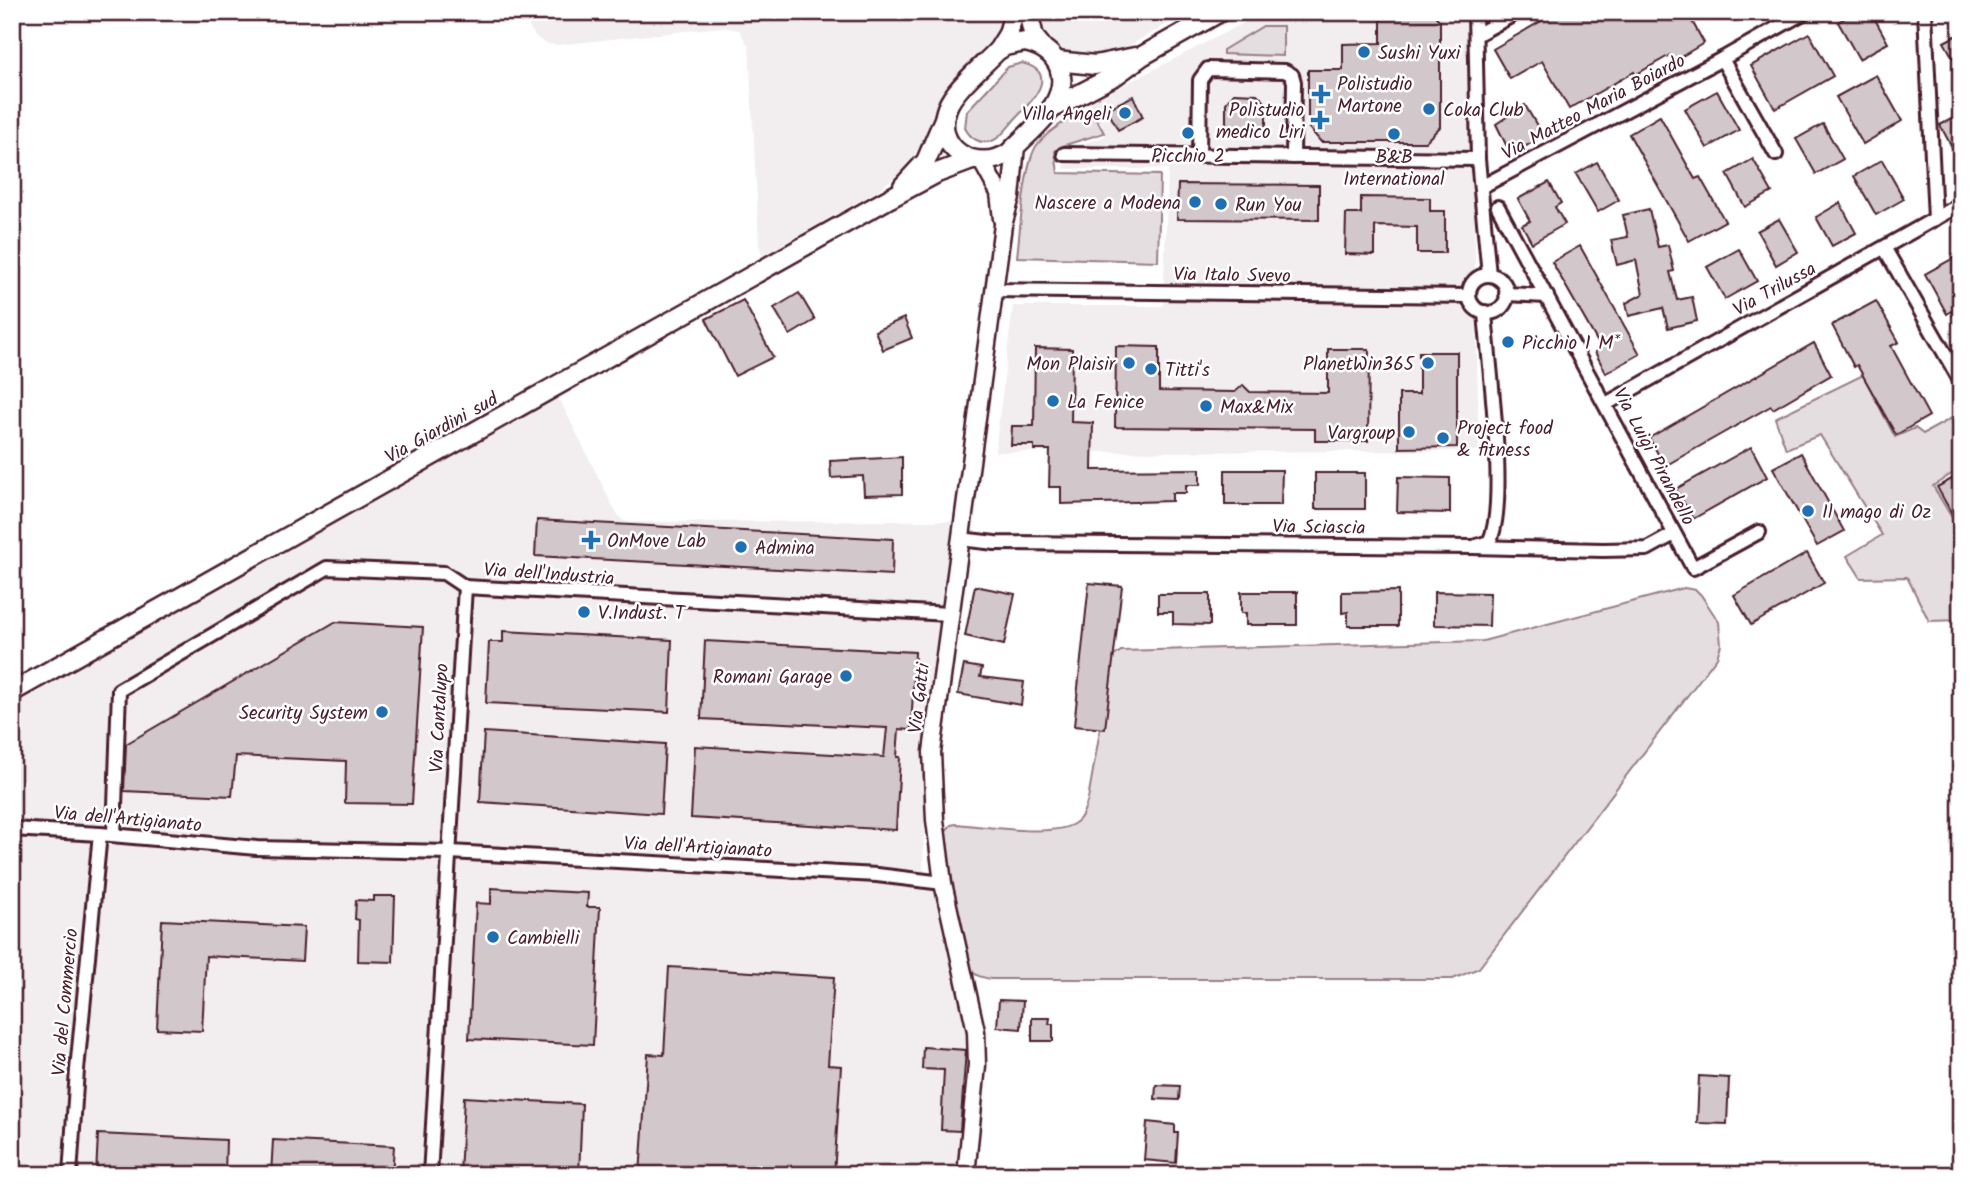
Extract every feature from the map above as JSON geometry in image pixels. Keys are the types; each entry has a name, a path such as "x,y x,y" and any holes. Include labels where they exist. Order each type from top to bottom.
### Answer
{"main road":[{"path":"890,198 912,178 926,160 949,103 997,51 1008,34 1014,12"},
{"path":"1028,12 1034,37 1050,55 1062,86 1052,109"},
{"path":"890,198 937,173 977,161 1000,158 1016,146 1052,109 1116,75 1142,56 1220,12"},
{"path":"997,51 1005,46 1025,42 1050,55 1095,65 1142,56"},
{"path":"944,119 950,143 963,156 977,161"},
{"name":"Via Giardini sud","path":"12,692 890,198"}],"street":[{"path":"1475,12 1478,159 1489,275"},
{"path":"1476,36 1518,12"},
{"path":"1924,12 1935,219"},
{"name":"Via Matteo Maria Boiardo","path":"1481,187 1722,59 1799,14"},
{"path":"1722,59 1776,154"},
{"path":"1199,156 1200,80 1208,69 1285,71 1292,75 1293,157"},
{"name":"Via Gatti","path":"966,1175 977,1065 976,1031 943,883 935,821 932,752 1003,225 1012,197 1016,146"},
{"path":"1064,154 1478,159"},
{"name":"Via Gatti","path":"977,161 999,193 1003,225"},
{"name":"Via Trilussa","path":"1606,404 1961,204"},
{"name":"Via Luigi Pirandello","path":"1499,207 1693,568 1759,532"},
{"path":"1885,248 1961,382"},
{"path":"1489,275 1503,283 1506,294 1500,308 1485,312 1476,309 1469,296 1474,281 1489,275"},
{"name":"Via Italo Svevo","path":"994,290 1469,296"},
{"path":"1506,294 1546,296"},
{"path":"1473,547 1489,542 1496,515 1497,464 1485,312"},
{"name":"Via Sciascia","path":"960,539 995,542 1635,550 1647,549 1674,534"},
{"name":"Via dell'Industria","path":"114,835 119,690 327,568 444,573 465,587 949,614"},
{"name":"Via Cantalupo","path":"450,852 465,587"},
{"name":"Via dell'Artigianato","path":"12,829 257,848 450,852 877,875 943,883"},
{"name":"Via del Commercio","path":"70,1175 77,1070 100,834"},
{"path":"430,1175 450,852"}],"shaded area":[{"path":"524,12 1189,12 1113,55 1088,58 1063,55 1038,31 997,33 941,95 932,127 906,168 877,191 762,256 759,245 749,47 739,30 722,27 557,45 538,39 530,29"},
{"path":"1265,12 1470,12 1479,451 995,452 1013,306 1163,306 1168,169 1064,169 1067,149 1106,136 1089,103"},
{"path":"1263,26 1283,26 1283,56 1223,54 1223,50"},
{"path":"1022,63 1040,74 1039,89 999,137 988,142 976,140 965,128 967,111 1008,67"},
{"path":"1090,107 1104,133 1065,145 1055,151 1058,173 1160,175 1158,261 1017,257 1026,182 1037,145 1048,133"},
{"path":"1863,375 1895,437 1915,428 1923,434 1961,413 1961,468 1933,486 1961,533 1961,620 1929,621 1907,577 1861,578 1847,556 1882,535 1820,435 1786,449 1775,418"},
{"path":"550,397 561,402 622,520 958,521 926,750 923,868 942,897 977,1065 967,1175 12,1175 12,693"},
{"path":"1684,588 1696,590 1719,622 1721,645 1717,657 1479,968 1453,979 991,979 977,975 966,964 942,835 951,825 956,824 1000,829 1051,830 1078,821 1088,799 1112,662 1114,656 1121,651 1483,641"}],"building":[{"path":"1388,12 1432,12 1440,21 1440,127 1425,142 1321,142 1308,127 1308,70 1343,70 1343,44 1381,43 1381,18"},
{"path":"1557,12 1687,12 1704,43 1674,61 1670,55 1635,75 1634,72 1569,109 1542,61 1510,79 1493,49"},
{"path":"1855,12 1871,12 1888,43 1859,59 1838,22"},
{"path":"1809,33 1833,76 1775,109 1751,66"},
{"path":"1961,33 1961,72 1944,42"},
{"path":"1876,75 1902,121 1863,144 1836,97"},
{"path":"1717,91 1739,130 1707,148 1685,109"},
{"path":"1234,93 1257,94 1266,103 1266,125 1257,134 1235,134 1226,124 1226,103"},
{"name":"Villa Angeli","path":"1133,96 1143,117 1118,130 1107,109"},
{"path":"1525,105 1543,136 1511,155 1496,124"},
{"path":"1961,114 1961,164 1940,125"},
{"path":"1660,116 1695,179 1700,177 1725,221 1689,241 1629,134"},
{"path":"1823,124 1843,159 1816,174 1796,139"},
{"path":"1753,159 1772,192 1745,207 1727,174"},
{"path":"1882,160 1904,199 1876,215 1854,176"},
{"path":"1597,162 1619,200 1598,212 1576,174"},
{"path":"1549,182 1561,203 1555,207 1565,224 1532,243 1522,225 1530,221 1518,199"},
{"path":"1178,184 1319,185 1319,220 1177,219"},
{"path":"1361,197 1430,198 1430,211 1445,211 1445,253 1417,253 1417,227 1375,226 1375,255 1345,254 1346,214 1361,214"},
{"path":"1840,203 1856,233 1832,246 1816,217"},
{"path":"1649,209 1658,247 1668,245 1674,271 1670,272 1677,300 1692,297 1697,321 1668,328 1663,308 1629,316 1626,303 1643,294 1636,260 1617,265 1611,240 1628,237 1623,215"},
{"path":"1779,219 1798,252 1776,265 1757,231"},
{"path":"1580,246 1640,354 1606,373 1595,352 1601,348 1552,262"},
{"path":"1739,249 1757,281 1725,299 1707,267"},
{"path":"1961,254 1961,330 1951,311 1947,314 1925,274"},
{"path":"799,293 815,320 790,335 774,308"},
{"path":"743,300 773,357 735,376 706,319"},
{"path":"1876,301 1899,342 1891,346 1929,416 1896,435 1857,365 1854,367 1832,325"},
{"path":"904,318 912,338 883,350 875,331"},
{"path":"1814,343 1831,375 1665,466 1649,438"},
{"path":"1116,346 1159,347 1159,391 1235,392 1243,385 1250,392 1328,393 1328,349 1369,349 1368,441 1315,441 1315,429 1115,427"},
{"path":"1035,348 1072,349 1071,422 1093,423 1092,470 1200,469 1200,485 1186,485 1186,493 1172,493 1172,501 1061,504 1061,487 1049,487 1050,450 1034,450 1034,445 1011,445 1012,426 1034,426"},
{"path":"1419,352 1457,352 1457,447 1399,448 1399,394 1419,394"},
{"path":"1751,447 1767,477 1693,519 1676,489"},
{"path":"1801,453 1844,531 1817,546 1773,468"},
{"path":"902,457 902,494 864,495 863,476 831,478 830,461"},
{"path":"1225,470 1282,470 1281,505 1225,505"},
{"path":"1315,473 1365,473 1365,509 1315,509"},
{"path":"1961,474 1961,530 1937,487"},
{"path":"1398,477 1450,478 1450,513 1397,512"},
{"path":"537,520 893,539 892,575 535,556"},
{"path":"1807,553 1824,583 1751,625 1734,595"},
{"path":"1089,583 1122,586 1105,729 1074,726"},
{"path":"975,586 1015,594 1004,645 965,636"},
{"path":"1398,591 1398,626 1348,626 1348,612 1342,613 1342,592"},
{"path":"1241,592 1297,592 1297,625 1246,625 1246,613 1241,613"},
{"path":"1434,592 1490,593 1489,626 1434,625"},
{"path":"1158,594 1210,594 1210,625 1173,624 1173,612 1158,612"},
{"path":"335,622 423,627 412,804 345,803 346,761 236,756 232,796 124,791 126,744"},
{"path":"503,631 672,640 669,712 486,703 489,642 503,642"},
{"path":"705,641 915,652 911,730 899,729 896,830 691,818 695,746 884,757 887,728 701,719"},
{"path":"964,665 982,668 980,677 1024,682 1021,705 958,694"},
{"path":"484,732 665,744 661,814 480,802"},
{"path":"491,888 588,893 587,907 600,907 593,1045 469,1039 476,903 491,904"},
{"path":"374,896 395,896 393,962 358,961 359,920 355,919 356,900 374,901"},
{"path":"162,920 304,927 302,961 206,956 202,1031 157,1029"},
{"path":"669,967 834,977 828,1065 841,1066 834,1175 640,1175 648,1054 664,1055"},
{"path":"999,1000 1023,1001 1021,1029 997,1027"},
{"path":"1032,1018 1050,1018 1049,1024 1053,1024 1053,1041 1032,1041"},
{"path":"923,1047 966,1050 960,1131 941,1130 944,1070 922,1069"},
{"path":"1699,1076 1729,1078 1727,1124 1697,1123"},
{"path":"1156,1085 1180,1086 1179,1100 1155,1099"},
{"path":"464,1097 582,1104 579,1175 460,1175"},
{"path":"1147,1122 1175,1125 1175,1133 1178,1133 1176,1163 1144,1160"},
{"path":"98,1134 226,1140 225,1175 96,1175"},
{"path":"273,1140 394,1146 392,1175 271,1175"}],"place":[{"name":"Sushi Yuxi","path":"1364,52"},
{"name":"Polistudio Martone","path":"1321,94"},
{"name":"Coka Club","path":"1429,109"},
{"name":"Villa Angeli","path":"1125,113"},
{"name":"Polistudio medico Liri","path":"1320,120"},
{"name":"Picchio 2","path":"1188,133"},
{"name":"B&B International","path":"1394,134"},
{"name":"Nascere a Modena","path":"1195,202"},
{"name":"Run You","path":"1221,204"},
{"name":"Picchio 1 M*","path":"1508,342"},
{"name":"Mon Plaisir","path":"1129,363"},
{"name":"PlanetWin365","path":"1428,363"},
{"name":"Titti's","path":"1151,369"},
{"name":"La Fenice","path":"1053,401"},
{"name":"Max&Mix","path":"1206,406"},
{"name":"Vargroup","path":"1409,432"},
{"name":"Project food & fitness","path":"1443,438"},
{"name":"Il mago di Oz","path":"1808,511"},
{"name":"OnMove Lab","path":"591,540"},
{"name":"Admina","path":"741,547"},
{"name":"V.Indust. T","path":"584,612"},
{"name":"Romani Garage","path":"846,676"},
{"name":"Security System","path":"382,712"},
{"name":"Cambielli","path":"493,937"}]}
